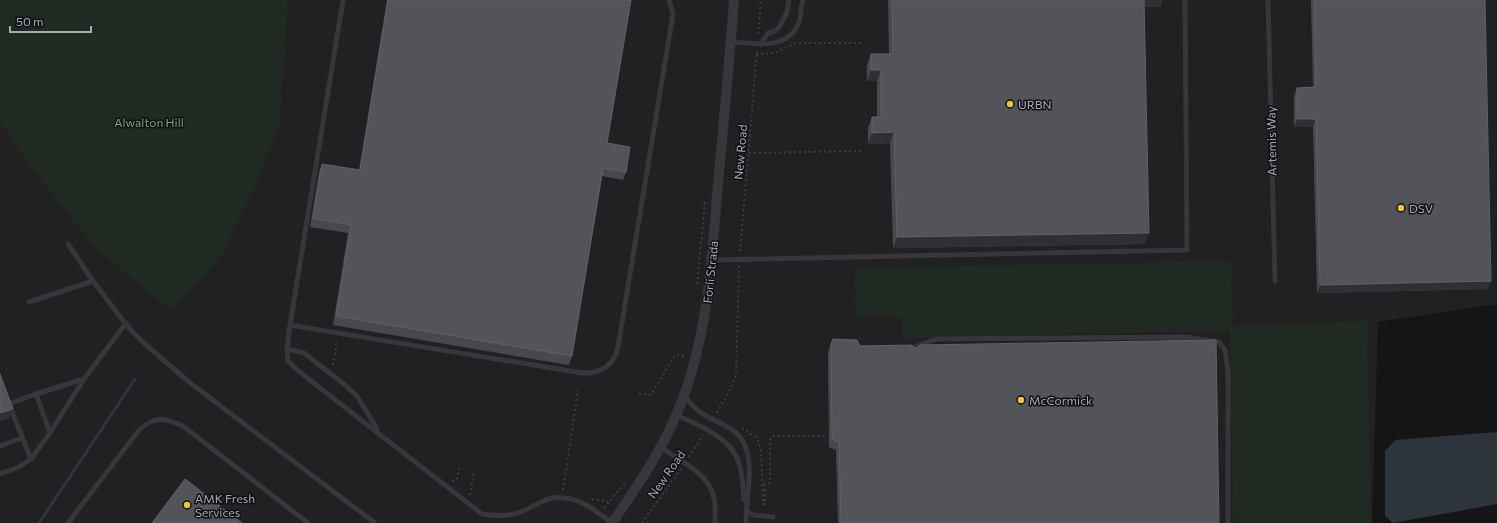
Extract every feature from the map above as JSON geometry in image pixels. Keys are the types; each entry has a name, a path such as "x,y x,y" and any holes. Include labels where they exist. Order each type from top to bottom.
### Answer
{"street":[{"name":"Forli Strada","path":"612,523 644,475 676,415 684,395 702,334 712,260 734,0"}],"lane":[{"path":"343,0 290,325 287,349 288,361 296,370 482,514 500,522"},
{"path":"290,325 590,374 598,371 616,358 673,14 669,0"},
{"path":"761,44 768,33 775,31 780,26 787,12 789,0"},
{"path":"730,42 761,44 779,43 793,33 799,22 804,0"},
{"path":"712,260 1187,250 1185,0"},
{"name":"Artemis Way","path":"1268,0 1275,281"},
{"path":"68,244 93,281 126,324 144,343 189,382 375,523"},
{"path":"29,302 93,281"},
{"path":"0,474 19,467 31,459 50,433 84,380 126,324"},
{"path":"913,353 915,347 936,339 1185,337 1219,342 1225,350 1228,371 1228,523"},
{"path":"287,349 304,353 357,396 376,427 377,433"},
{"path":"31,459 10,404 36,394 84,380"},
{"path":"36,394 50,433"},
{"path":"684,395 697,410 735,432 743,442 748,454 749,468 746,523"},
{"path":"676,415 716,436 734,453 739,464 746,511"},
{"path":"68,523 139,430 154,419 168,420 183,426 308,523"},
{"path":"0,446 22,438"},
{"path":"660,446 685,464 706,482 714,497 715,523"},
{"path":"535,514 540,506 552,500 564,498 577,500 612,523"},
{"path":"746,511 753,515 773,517"}],"path":[{"path":"758,30 761,0"},
{"name":"New Road","path":"740,252 756,54 775,52 797,43 862,43"},
{"path":"749,153 861,151"},
{"path":"697,285 705,200"},
{"path":"724,416 717,412 732,387 736,375 739,270"},
{"path":"332,372 338,333"},
{"path":"684,362 687,349"},
{"path":"639,393 649,395 652,393 675,355 685,356"},
{"path":"563,490 578,390"},
{"path":"737,424 757,438 761,449 763,504 766,504 765,484 770,483 770,440 772,436 825,436"},
{"name":"New Road","path":"642,523 685,464 703,435"},
{"path":"454,485 449,481 457,479 459,468"},
{"path":"609,502 629,478"},
{"path":"465,493 470,497"}],"shaded area":[{"path":"0,0 1497,0 1497,304 1378,322 1372,523 0,523"},
{"path":"1497,432 1497,504 1393,523 1385,516 1385,451 1395,440"}],"green space":[{"name":"Alwalton Hill","path":"0,0 288,0 280,123 256,184 222,255 172,311 94,247 32,169 0,121"},
{"path":"1231,261 1233,326 1367,321 1371,523 1233,523 1229,331 903,338 901,317 856,315 854,268"}],"building":[{"path":"388,0 631,0 607,143 630,147 626,172 603,168 572,356 336,316 351,225 313,218 322,164 360,170"},
{"name":"URBN","path":"892,0 1144,0 1149,233 897,237 894,132 872,133 872,117 881,117 881,70 871,70 871,54 893,54"},
{"name":"DSV","path":"1314,0 1485,0 1491,281 1320,285 1316,119 1297,119 1297,88 1316,87"},
{"name":"McCormick","path":"833,339 857,340 860,346 912,345 916,349 920,345 1216,340 1219,523 841,523 839,442 832,439 831,344"},
{"path":"0,374 13,409 0,413"},
{"name":"AMK Fresh Services","path":"185,479 242,523 152,523"}],"waterway":[{"path":"39,523 135,379"}],"place":[{"name":"URBN","path":"1010,104"},
{"name":"DSV","path":"1401,208"},
{"name":"McCormick","path":"1021,400"},
{"name":"AMK Fresh Services","path":"187,505"}]}
